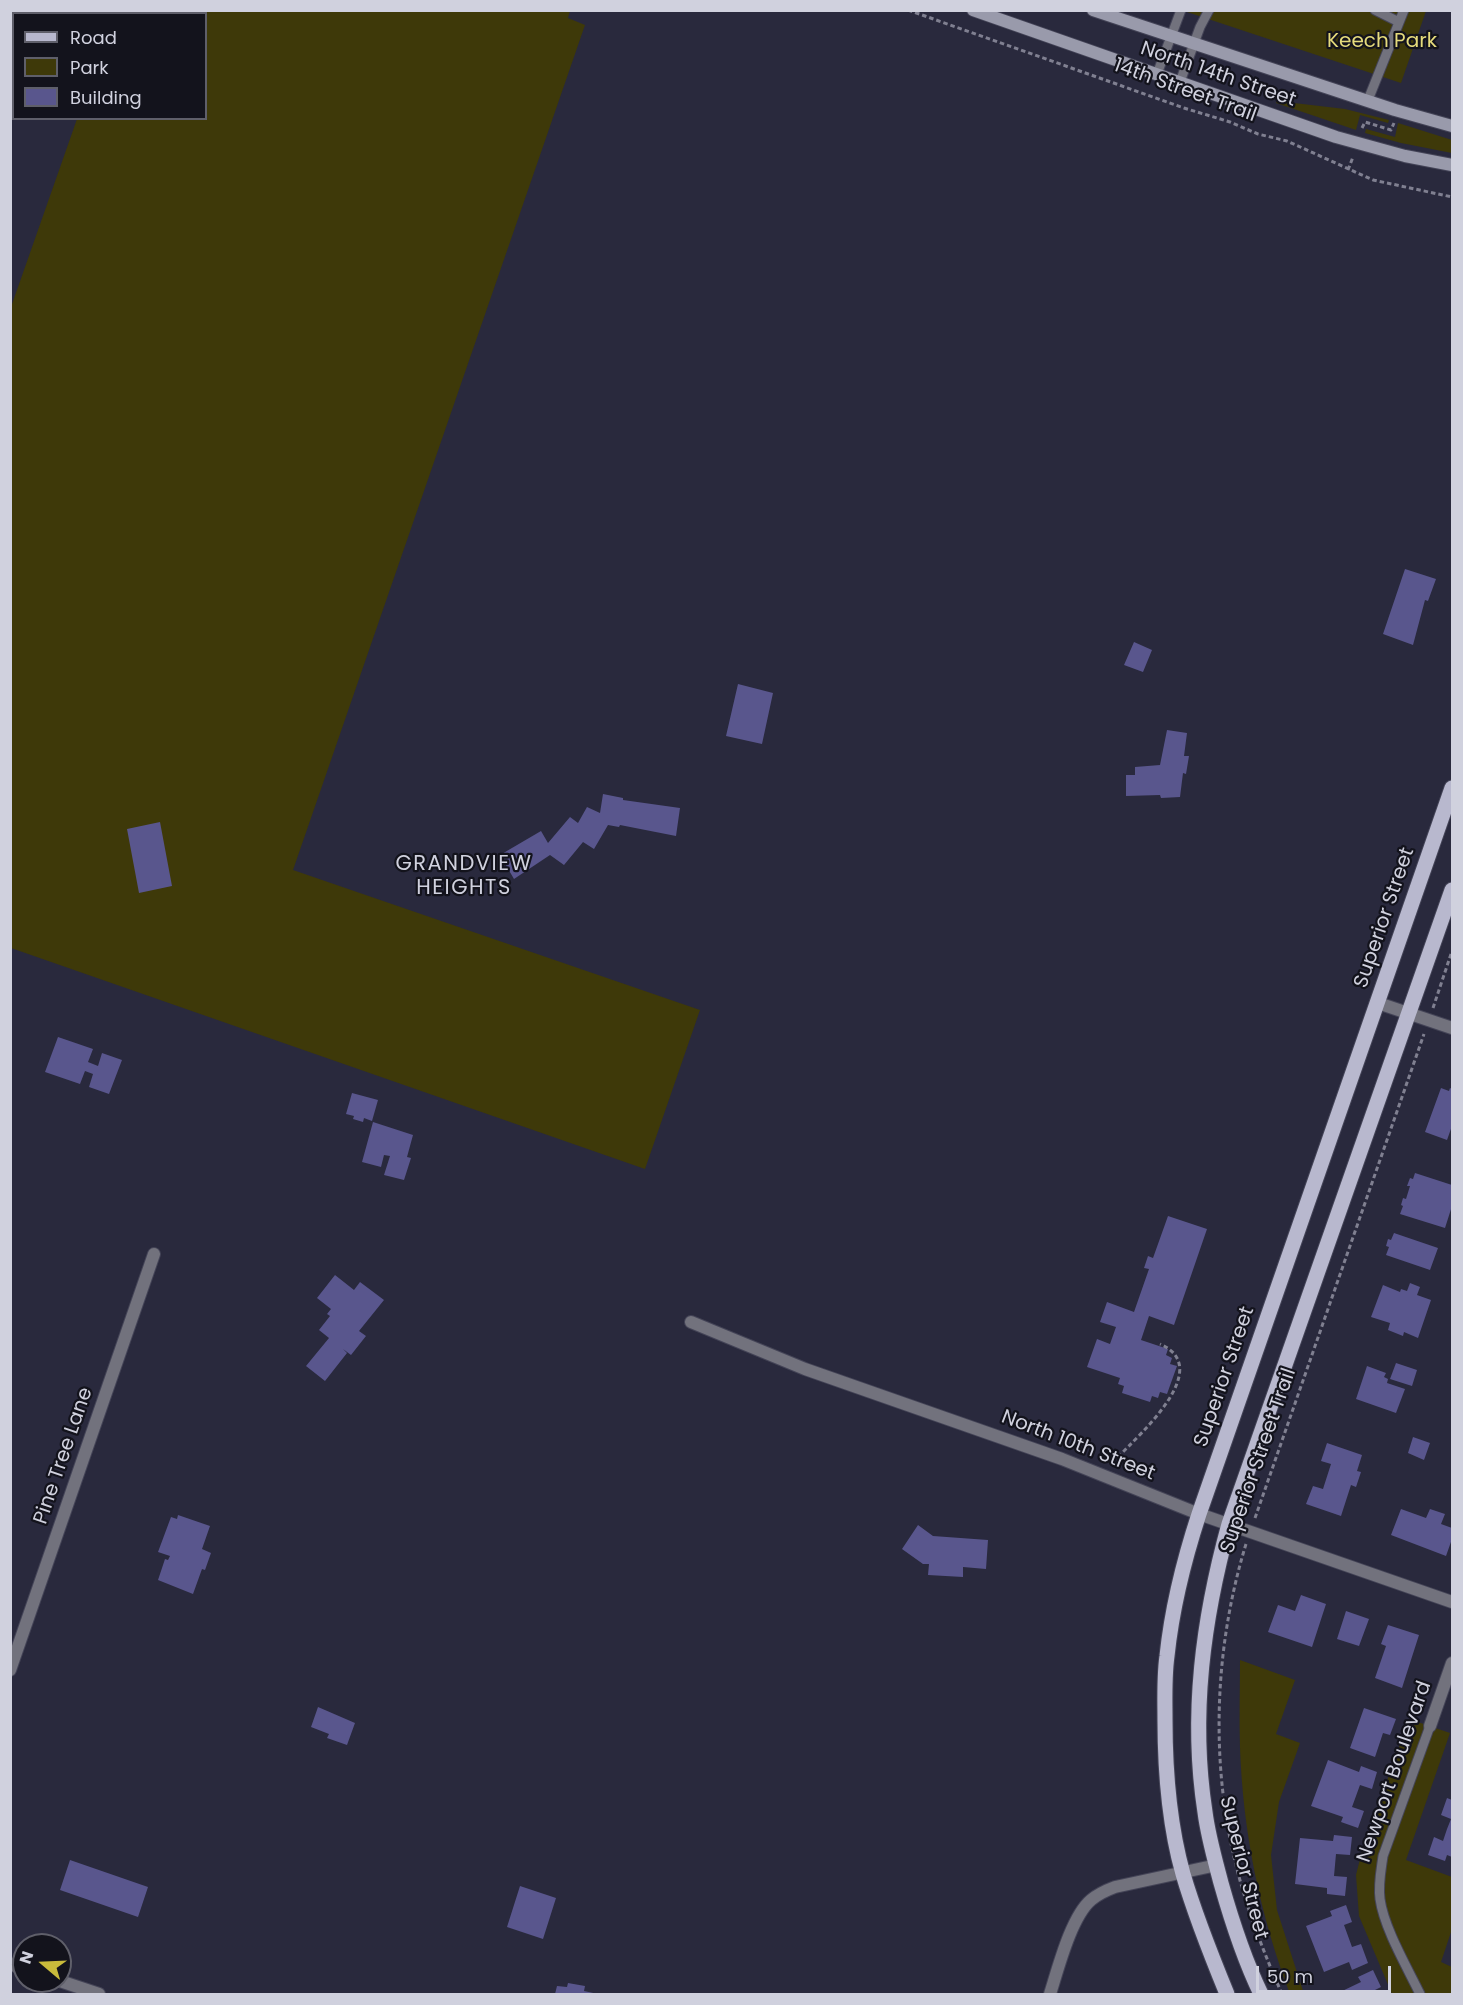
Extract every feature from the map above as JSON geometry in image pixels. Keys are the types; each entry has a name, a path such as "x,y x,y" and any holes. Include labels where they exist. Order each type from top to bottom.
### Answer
{"main road":[{"name":"North 14th Street","path":"973,10 1357,144 1452,165"},
{"name":"North 14th Street","path":"1093,10 1194,45 1452,126"},
{"name":"Superior Street","path":"1227,1995 1207,1945 1183,1873 1168,1795 1165,1744 1166,1658 1184,1562 1198,1514 1452,788"},
{"name":"Superior Street","path":"1261,1995 1248,1968 1232,1924 1205,1814 1199,1764 1198,1712 1201,1657 1209,1605 1229,1524 1411,1013 1452,890"}],"street":[{"path":"1378,1003 1452,1028"},
{"name":"Pine Tree Lane","path":"10,1670 154,1254"},
{"name":"North 10th Street","path":"691,1322 805,1369 1062,1459 1198,1514 1452,1602"},
{"name":"Newport Boulevard","path":"1430,1726 1452,1663"},
{"path":"1050,1995 1073,1927 1089,1901 1100,1893 1115,1887 1216,1865"},
{"path":"72,1985 99,1995"}],"lane":[{"path":"1157,74 1182,10"},
{"path":"1180,82 1209,10"},
{"path":"1375,10 1399,22"},
{"path":"1368,100 1404,10"},
{"name":"Newport Boulevard","path":"1420,1995 1386,1920 1380,1899 1379,1878 1383,1856 1430,1726"}],"path":[{"name":"14th Street Trail","path":"908,10 1184,108 1230,122 1258,134 1287,141 1373,180 1452,197"},
{"path":"1348,170 1365,122 1391,130 1399,111"},
{"name":"Superior Street Trail","path":"1282,1995 1257,1934 1234,1860 1226,1811 1221,1765 1220,1674 1229,1609 1250,1532 1452,951"},
{"path":"1118,1457 1168,1402 1181,1372 1180,1360 1170,1348 1160,1344"}],"green space":[{"path":"570,11 568,18 585,25 293,870 700,1010 645,1169 11,948 11,307 77,120 207,120 207,12 114,12"},
{"name":"Keech Park","path":"1184,11 1426,11 1401,83"},
{"path":"1277,101 1345,109 1389,120 1388,123 1360,115 1356,130 1276,103"},
{"path":"1398,123 1452,140 1452,153 1365,133 1366,129 1395,137"},
{"path":"1240,1660 1295,1680 1276,1734 1300,1743 1279,1802 1271,1855 1277,1910 1304,1994 1290,1994 1279,1964 1262,1904 1249,1842 1242,1780"},
{"path":"1409,1719 1450,1733 1406,1860 1452,1877 1452,1929 1441,1962 1452,1967 1452,1994 1392,1994 1359,1916 1356,1875 1362,1851"}],"building":[{"path":"1405,569 1436,579 1428,601 1425,600 1413,645 1383,634"},
{"path":"1134,642 1152,650 1143,672 1124,665"},
{"path":"738,684 773,693 762,744 726,736"},
{"path":"1167,730 1187,733 1184,756 1189,756 1186,774 1183,773 1180,797 1126,796 1126,775 1135,775 1135,767 1160,765"},
{"path":"603,794 623,798 623,800 680,808 676,836 620,825 619,827 608,825 594,849 583,842 564,865 550,855 514,879 500,855 541,831 548,843 570,817 578,823 587,807 600,813"},
{"path":"160,822 172,886 139,893 127,829"},
{"path":"58,1037 93,1049 88,1062 98,1066 102,1053 122,1060 109,1094 89,1087 93,1074 85,1071 80,1084 45,1072"},
{"path":"1441,1088 1449,1091 1450,1088 1452,1089 1452,1126 1447,1140 1425,1132"},
{"path":"352,1093 378,1100 372,1121 364,1118 363,1122 346,1114"},
{"path":"373,1122 413,1135 407,1157 411,1158 404,1180 384,1175 390,1156 384,1155 381,1167 362,1162"},
{"path":"1415,1173 1452,1185 1452,1206 1445,1228 1400,1214 1403,1198 1406,1199 1410,1186 1407,1186"},
{"path":"1168,1216 1207,1229 1174,1325 1149,1316 1141,1340 1168,1349 1166,1355 1172,1358 1170,1364 1177,1366 1167,1394 1160,1392 1158,1398 1152,1396 1150,1402 1122,1393 1124,1386 1118,1384 1120,1378 1087,1367 1097,1339 1110,1344 1116,1327 1100,1322 1107,1302 1134,1312 1149,1269 1144,1268 1148,1256 1153,1258"},
{"path":"1394,1233 1438,1248 1430,1270 1386,1255 1389,1247 1386,1246 1388,1239 1391,1240"},
{"path":"335,1275 354,1290 360,1282 384,1300 359,1331 366,1336 351,1355 343,1349 347,1353 325,1381 306,1366 329,1338 319,1330 330,1316 327,1314 331,1309 317,1298"},
{"path":"1410,1283 1420,1287 1417,1295 1431,1300 1418,1338 1404,1332 1403,1336 1388,1330 1390,1323 1371,1317 1383,1285 1400,1292 1401,1289 1407,1291"},
{"path":"1396,1363 1417,1370 1412,1386 1390,1379"},
{"path":"1367,1366 1386,1373 1384,1377 1388,1379 1387,1383 1405,1389 1396,1413 1356,1399"},
{"path":"1413,1437 1430,1443 1424,1460 1408,1453"},
{"path":"1327,1443 1362,1455 1357,1471 1361,1472 1356,1487 1351,1485 1341,1516 1306,1504 1313,1486 1323,1489 1331,1464 1321,1461"},
{"path":"1401,1509 1426,1518 1430,1509 1445,1514 1441,1524 1452,1528 1452,1539 1446,1556 1391,1535"},
{"path":"178,1515 210,1526 202,1549 211,1553 205,1570 202,1569 193,1594 158,1580 165,1559 168,1560 170,1556 158,1552 171,1517 177,1519"},
{"path":"918,1525 933,1536 988,1540 986,1569 963,1567 963,1577 928,1575 929,1564 923,1564 902,1549"},
{"path":"1301,1595 1326,1604 1312,1647 1268,1632 1278,1605 1295,1611"},
{"path":"1346,1611 1369,1619 1359,1646 1337,1639"},
{"path":"1388,1625 1419,1635 1402,1688 1375,1678 1386,1646 1381,1644"},
{"path":"318,1707 355,1723 347,1745 327,1738 329,1734 311,1727"},
{"path":"1364,1708 1396,1719 1390,1735 1383,1733 1375,1757 1350,1748"},
{"path":"1328,1760 1359,1772 1361,1766 1377,1772 1372,1789 1360,1785 1352,1807 1364,1811 1358,1828 1341,1822 1343,1817 1311,1806"},
{"path":"1447,1798 1452,1800 1452,1857 1447,1855 1445,1861 1428,1855 1434,1837 1443,1841 1451,1819 1441,1815"},
{"path":"1334,1835 1352,1837 1350,1855 1336,1854 1334,1876 1347,1877 1345,1896 1327,1894 1327,1888 1295,1884 1300,1838 1333,1841"},
{"path":"70,1860 148,1887 138,1917 60,1890"},
{"path":"520,1886 556,1898 543,1939 507,1927"},
{"path":"1346,1905 1352,1922 1344,1925 1352,1947 1361,1944 1368,1963 1352,1970 1349,1962 1324,1972 1306,1926 1332,1916 1330,1911"},
{"path":"1373,1970 1381,1987 1373,1991 1377,1994 1336,1994 1361,1982 1358,1977"},
{"path":"568,1983 585,1986 584,1991 598,1994 555,1994 557,1986 567,1987"}],"district":[{"name":"GRANDVIEW HEIGHTS","path":"464,877"}]}
